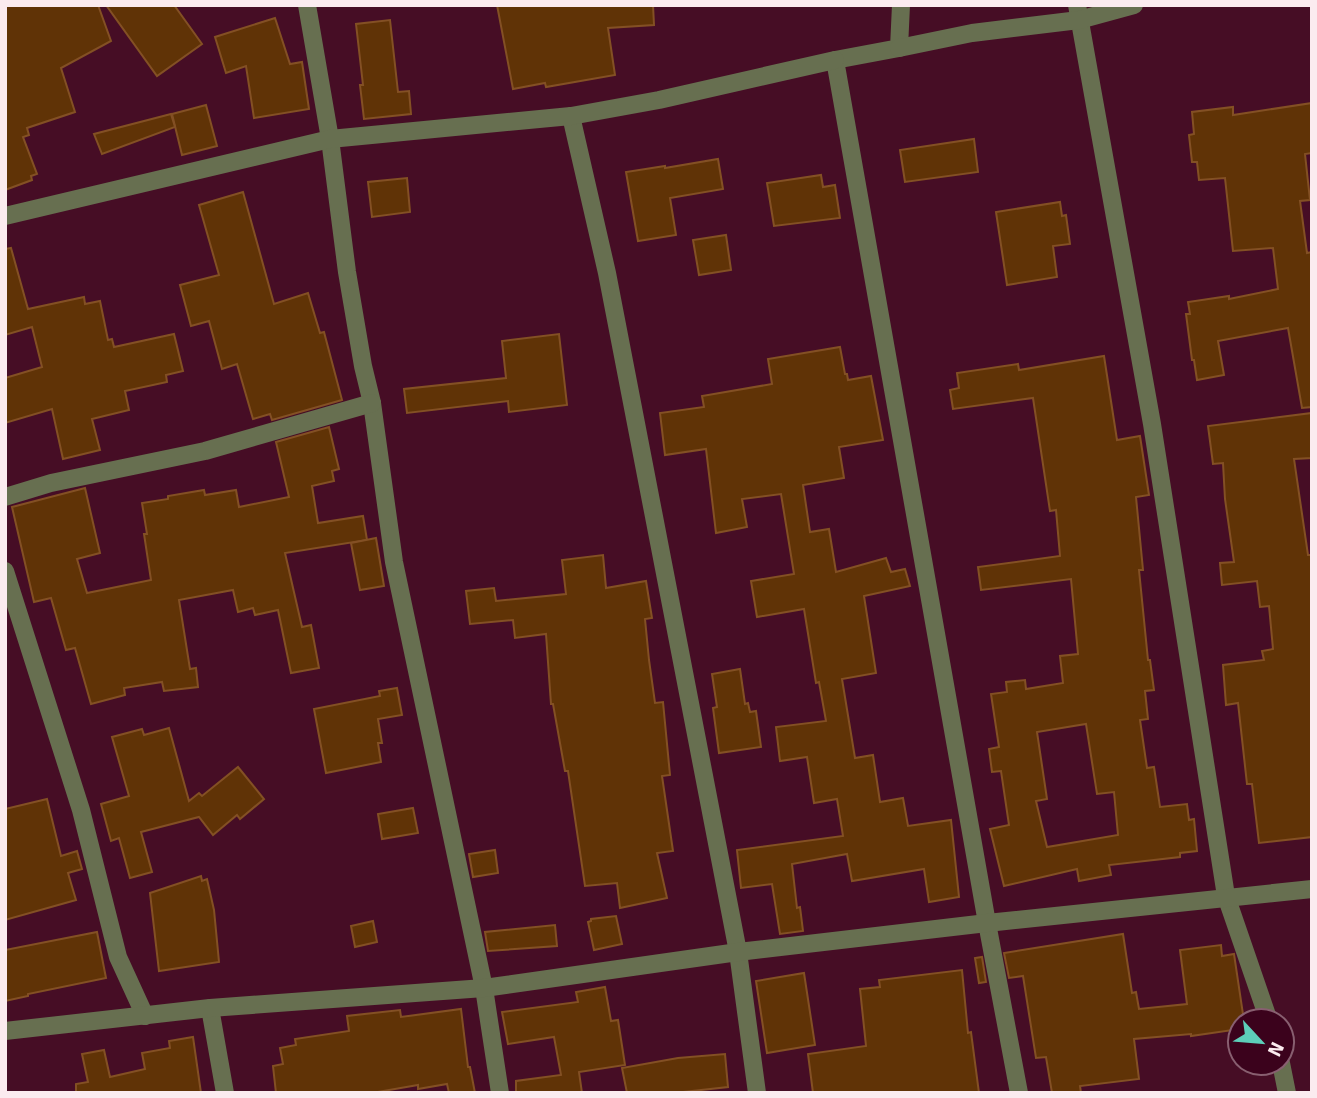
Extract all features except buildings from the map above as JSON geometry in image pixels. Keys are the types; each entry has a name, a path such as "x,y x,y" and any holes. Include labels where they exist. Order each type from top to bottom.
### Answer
{"street":[{"path":"307,5 330,139 347,272 372,403 394,562 484,988 500,1093"},
{"path":"899,48 901,5"},
{"path":"5,216 330,139 571,116 659,100 835,60 1078,13 1134,5"},
{"path":"1078,13 1152,424 1226,896 1264,1007"},
{"path":"835,60 1019,1093"},
{"path":"571,116 607,273 738,952 757,1093"},
{"path":"5,497 51,483 205,451 372,403"},
{"path":"5,571 81,810 118,957 145,1016"},
{"path":"5,1031 210,1008 484,988 738,952 1226,896 1312,889"},
{"path":"210,1008 225,1093"}]}
